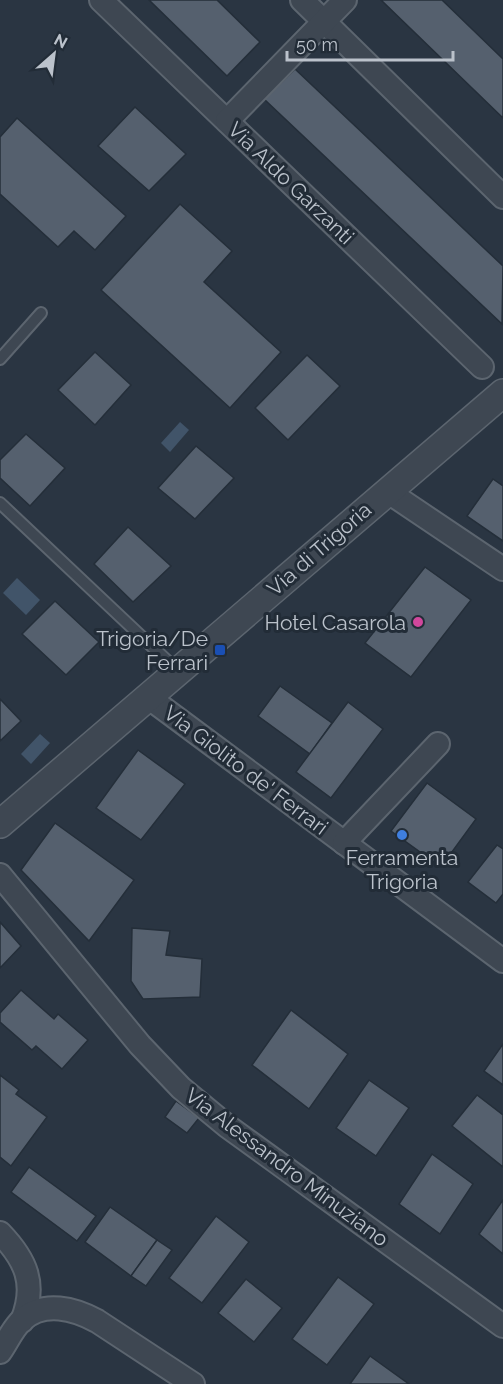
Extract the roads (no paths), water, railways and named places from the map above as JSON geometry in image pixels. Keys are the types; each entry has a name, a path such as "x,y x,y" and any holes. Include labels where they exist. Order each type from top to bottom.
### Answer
{"street":[{"name":"Via Aldo Garzanti","path":"101,0 482,367"},
{"path":"302,0 503,197"},
{"path":"227,121 345,0"},
{"name":"Via di Trigoria","path":"0,824 503,393"},
{"path":"387,491 503,569"},
{"name":"Via Giolito de' Ferrari","path":"148,697 503,961"},
{"name":"Via Giolito de' Ferrari","path":"344,843 438,744"},
{"name":"Via Alessandro Minuziano","path":"0,875 140,1045 181,1088 227,1126 503,1326"},
{"path":"0,1233 24,1265 28,1278 29,1299 22,1320 0,1352"},
{"path":"22,1320 50,1308 60,1308 82,1314 98,1321 193,1384"}],"lane":[{"path":"0,359 41,313"},
{"path":"0,503 178,671"}],"water":[{"path":"180,422 189,430 170,452 161,443"},
{"path":"17,578 40,600 26,615 3,593"},
{"path":"40,734 50,743 31,764 21,754"}],"place":[{"name":"Hotel Casarola","path":"418,622"},
{"name":"Trigoria/De Ferrari","path":"220,650"},
{"name":"Ferramenta Trigoria","path":"402,835"}]}
